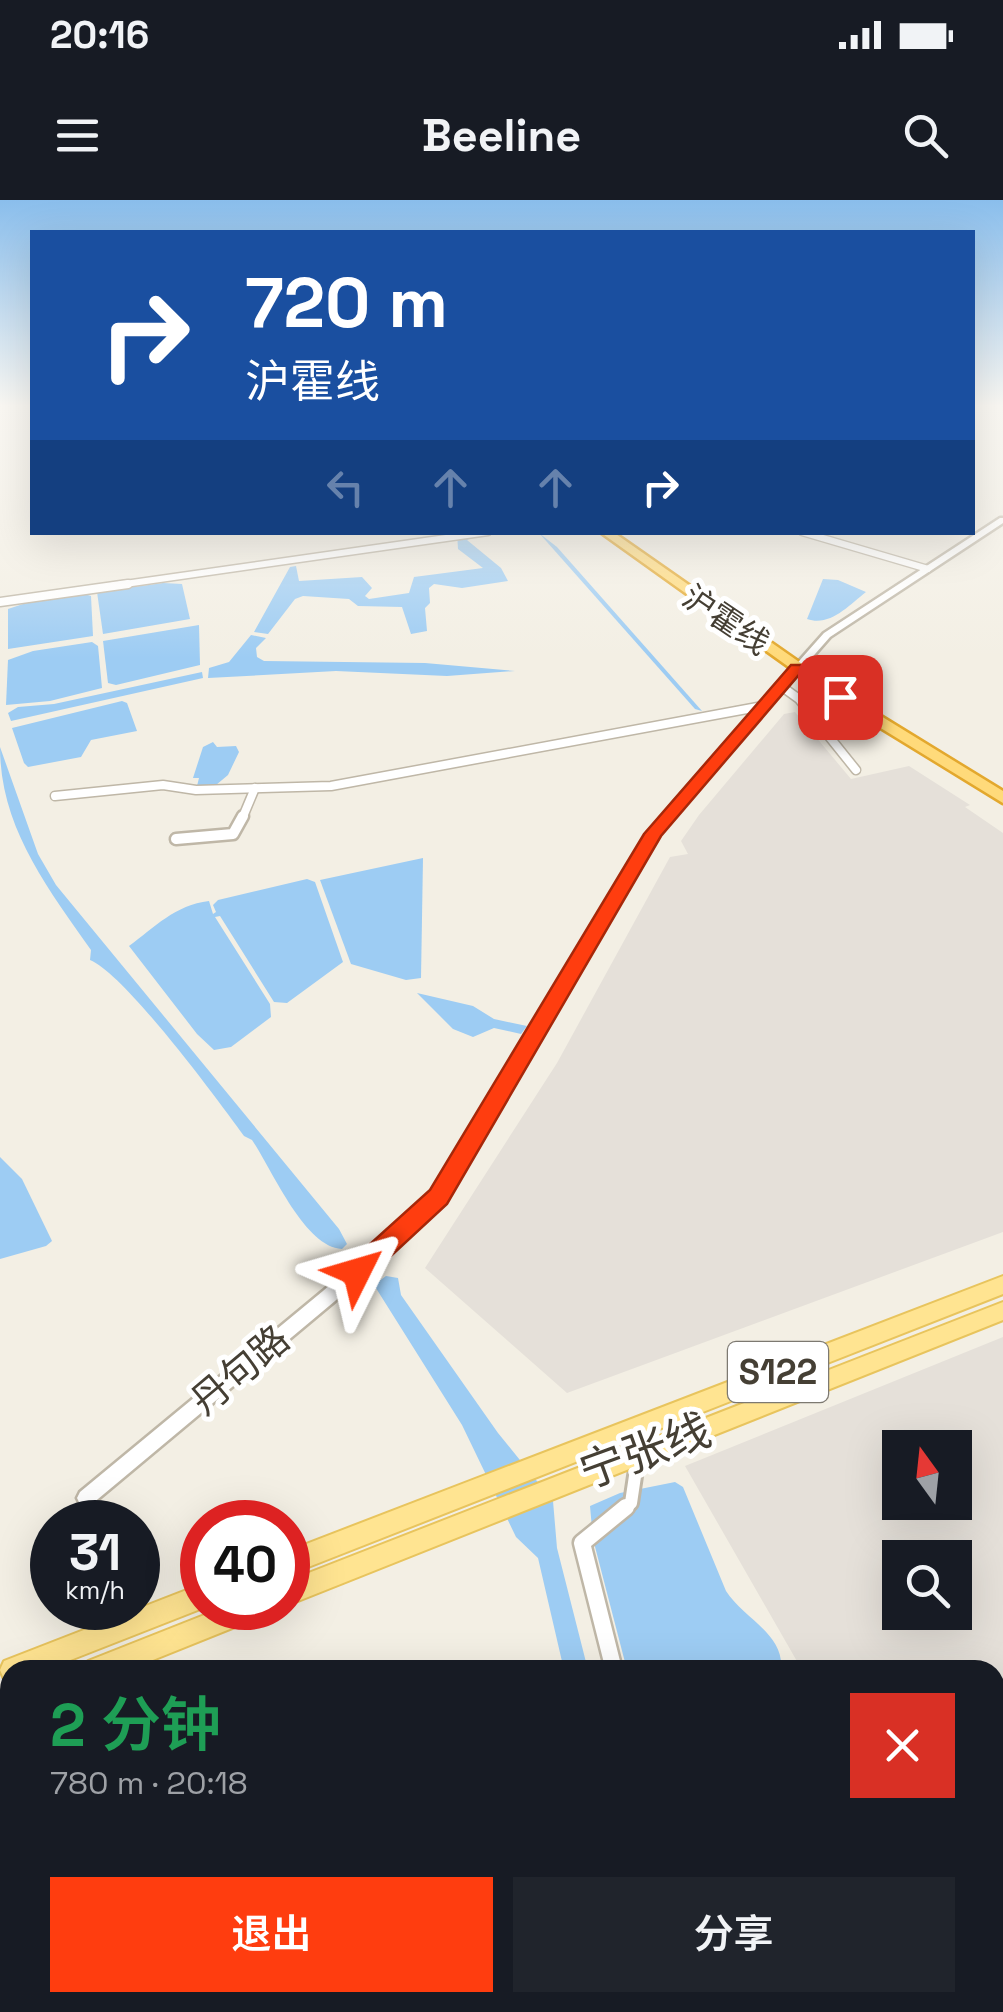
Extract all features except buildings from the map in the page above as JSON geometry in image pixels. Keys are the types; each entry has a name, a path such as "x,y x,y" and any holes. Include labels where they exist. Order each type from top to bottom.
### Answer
{"highway":[{"name":"沪霍线","path":"609,535 1003,798"},
{"name":"沪霍线","path":"620,535 799,664 1003,788"}],"main road":[{"name":"宁张线","path":"310,1581 451,1513 1003,1285"},
{"name":"宁张线","path":"557,1470 638,1456 1003,1311"},
{"name":"宁张线","path":"310,1556 451,1513"},
{"path":"40,1660 180,1605"},
{"path":"122,1660 196,1630"}],"street":[{"name":"丹句路","path":"86,1498 385,1248 439,1197 653,834 827,635 1001,523"},
{"path":"0,602 467,535"},
{"path":"812,535 928,569"},
{"path":"780,686 799,700 856,770"},
{"path":"55,796 162,785 196,790 331,786 763,706"},
{"path":"176,839 233,834 240,828 243,808 256,788"},
{"path":"611,1660 582,1543 631,1503 638,1456"}],"shaded area":[{"path":"795,712 851,779 909,766 970,805 965,807 1003,833 1003,1232 567,1393 425,1268 557,1063 670,857 688,854 681,841 699,815 784,714"},
{"path":"1003,1337 1003,1660 796,1660 685,1466"}],"water":[{"path":"457,535 478,535 467,540 501,568 508,581 462,588 434,584 429,588 430,603 425,608 427,631 411,634 402,607 358,606 349,599 303,596 295,599 268,634 254,632 290,567 296,566 299,581 362,577 372,588 365,596 369,599 409,593 414,577 483,568 458,549"},
{"path":"541,535 557,547 702,711 695,709"},
{"path":"823,579 838,580 866,592 831,618 807,619"},
{"path":"182,584 190,619 103,634 97,592"},
{"path":"91,596 93,636 8,649 8,609"},
{"path":"199,625 200,665 116,685 108,683 103,641"},
{"path":"251,635 266,638 256,648 257,657 264,661 425,663 515,671 447,676 336,671 208,678 209,668 229,662"},
{"path":"92,642 98,646 102,688 50,701 6,705 8,660 33,651"},
{"path":"202,672 203,678 11,721 8,713 18,707 54,704"},
{"path":"122,701 127,703 137,731 91,740 81,757 28,767 24,763 12,728"},
{"path":"213,742 217,747 236,746 239,752 228,775 216,785 197,786 199,778 193,778 203,747"},
{"path":"0,747 38,854 56,885 339,1229 347,1244 342,1249 328,1245 302,1221 252,1140 244,1136 147,1012 106,970 90,960 91,950 43,879 17,830 2,776"},
{"path":"423,858 421,978 406,980 351,964 320,880"},
{"path":"307,879 315,882 343,962 287,1003 274,1002 220,916 215,917 270,1004 271,1017 231,1047 214,1050 197,1034 129,946 186,907 209,901 213,914 213,905 218,900"},
{"path":"417,993 473,1006 494,1019 527,1026 521,1034 494,1028 473,1037 453,1029"},
{"path":"0,1157 22,1179 52,1241 0,1259"},
{"path":"386,1276 398,1278 401,1295 498,1433 553,1501 557,1548 585,1660 562,1660 538,1558 516,1537 462,1425 374,1285"},
{"path":"675,1482 683,1487 726,1591 770,1636 780,1660 624,1660 593,1539 590,1506 620,1493"}],"route":[{"path":"357,1272 439,1197 653,834 676,806 796,668 840,697"}]}
